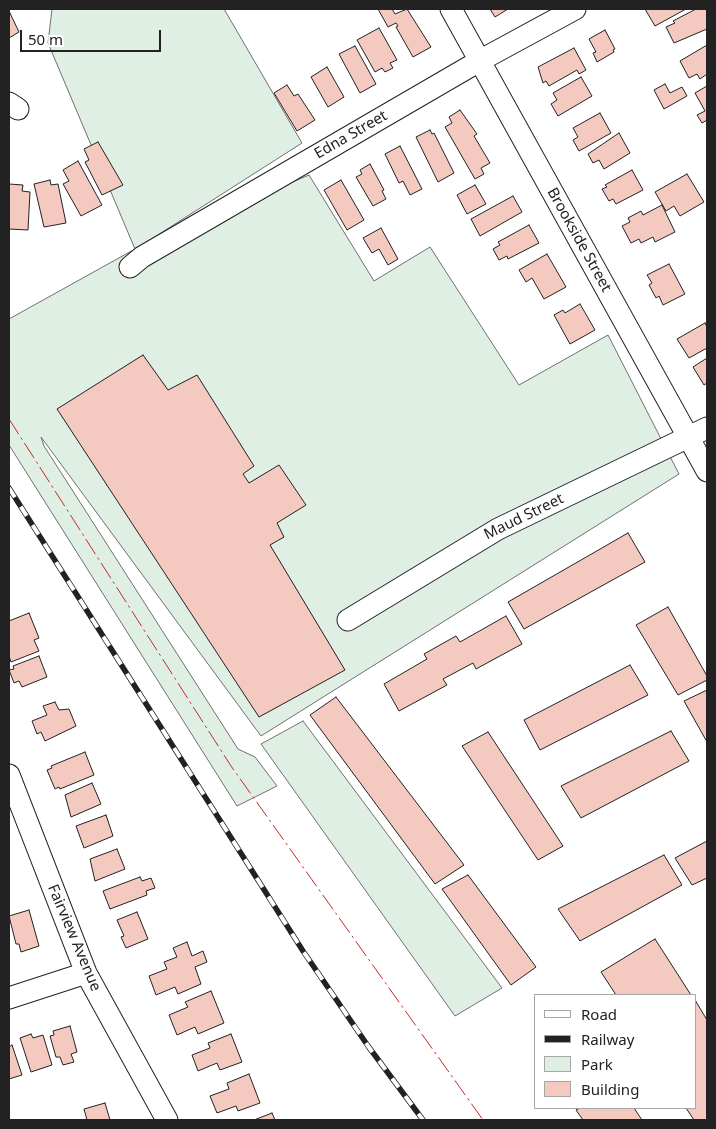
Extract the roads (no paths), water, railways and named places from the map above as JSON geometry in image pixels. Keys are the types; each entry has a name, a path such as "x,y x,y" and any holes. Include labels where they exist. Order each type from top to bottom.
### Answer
{"street":[{"name":"Brookside Street","path":"451,9 707,472"},
{"name":"Edna Street","path":"130,267 150,252 480,60 575,9"},
{"name":"Maud Street","path":"348,620 498,529 707,428"},
{"name":"Fairview Avenue","path":"9,775 86,973 167,1120"},
{"path":"9,998 86,973"}],"railway":[{"path":"9,488 303,951 368,1046 423,1120"}]}
